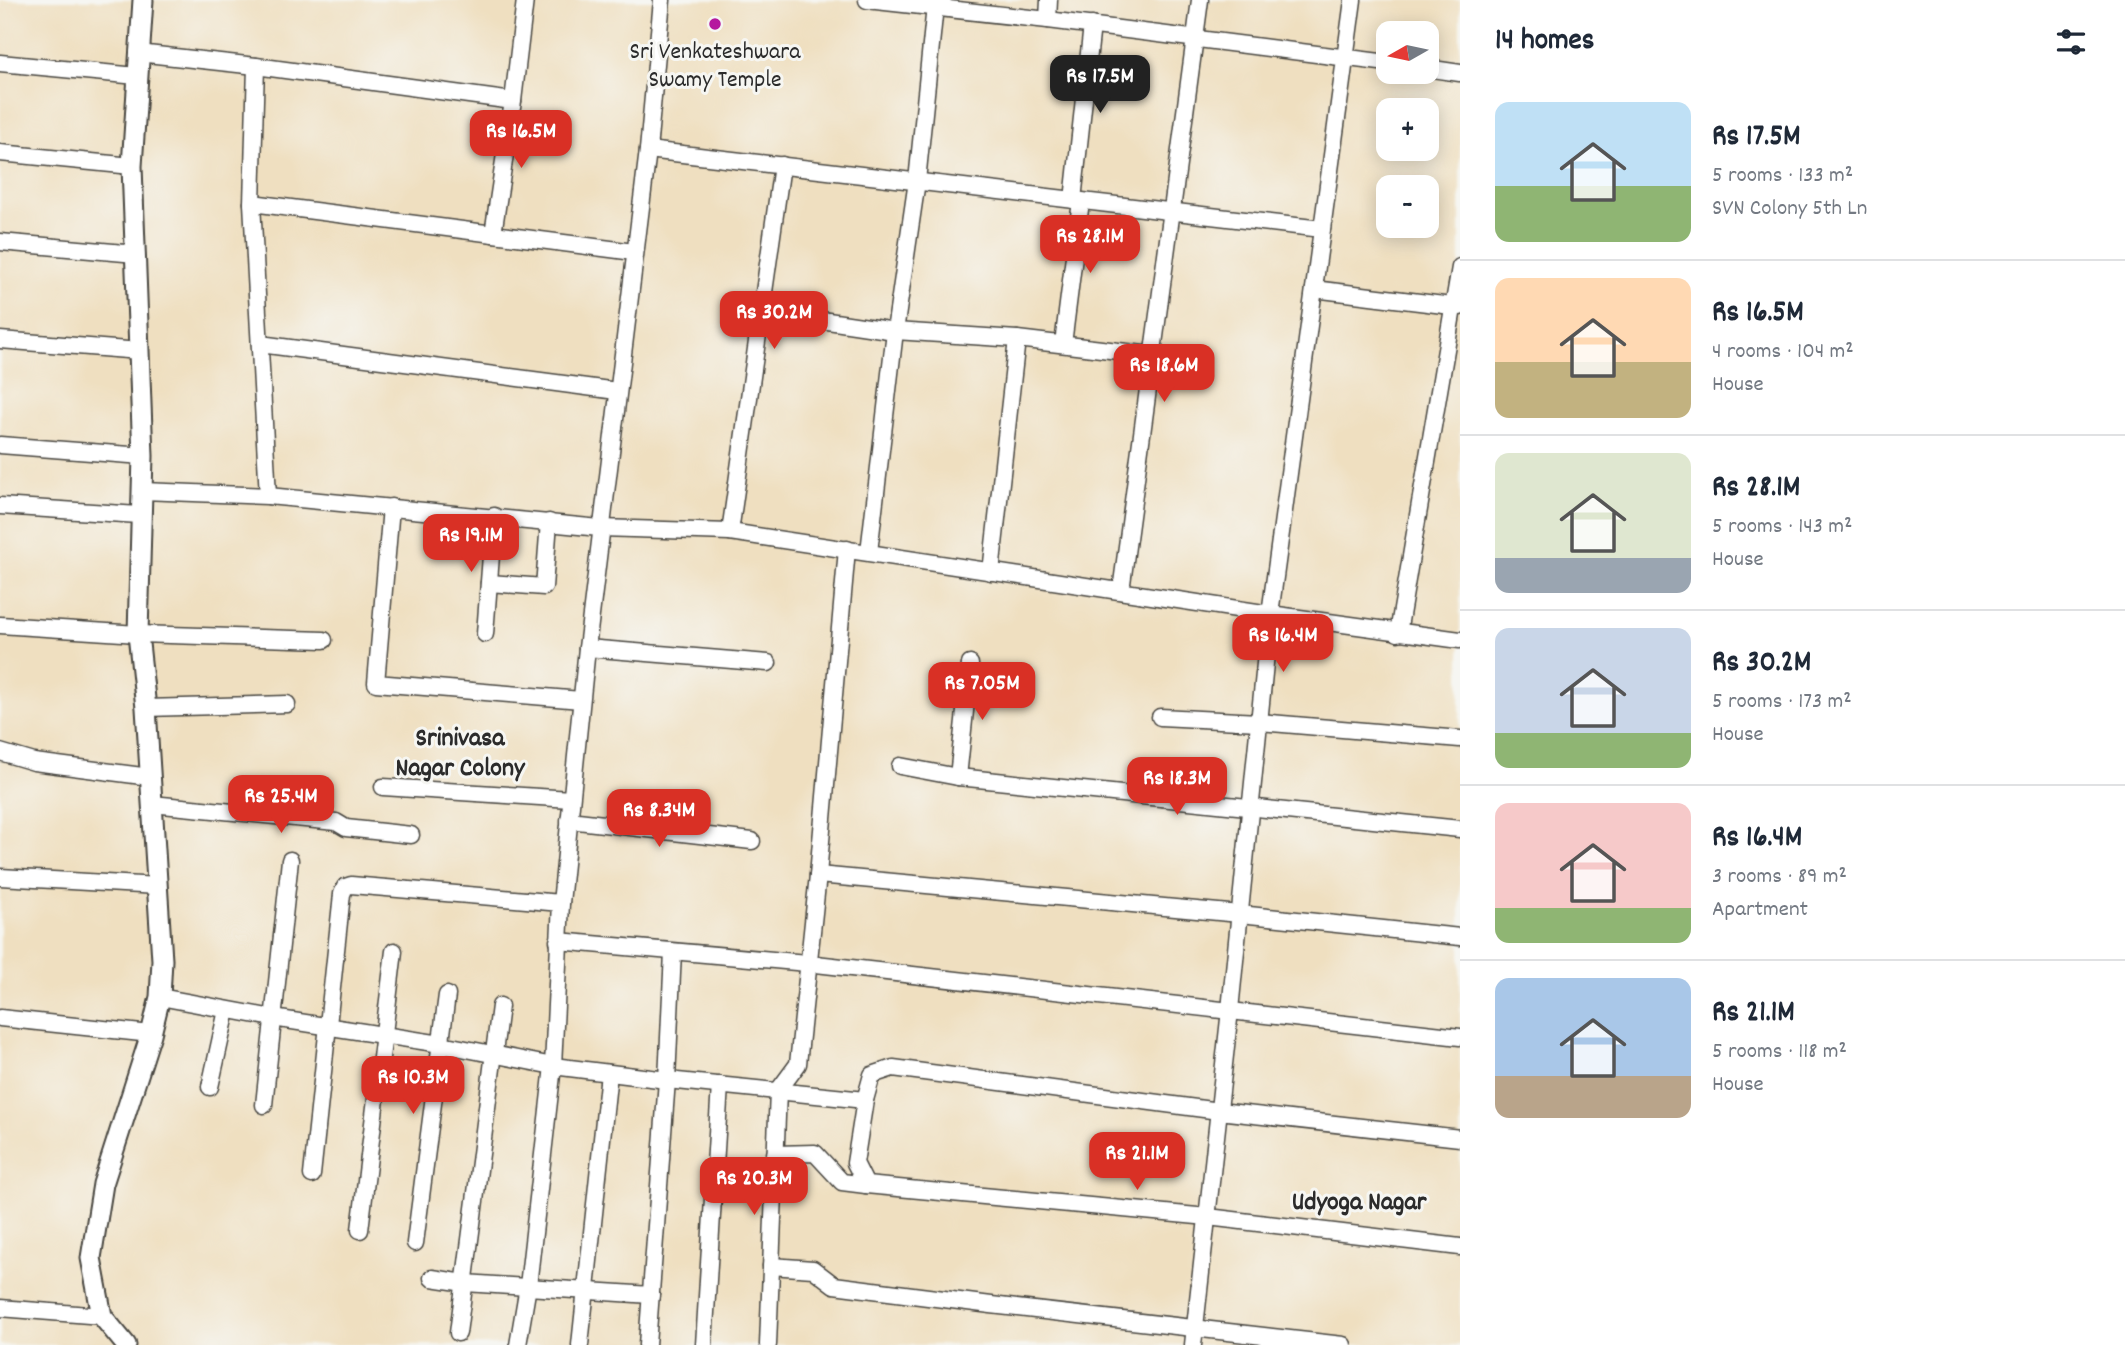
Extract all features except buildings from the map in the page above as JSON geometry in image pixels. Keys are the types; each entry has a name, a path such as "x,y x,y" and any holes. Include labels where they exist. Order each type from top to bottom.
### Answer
{"street":[{"path":"127,1345 102,1316 91,1258 103,1184 151,1034 160,997 162,960 146,708 138,634 139,515 143,456 132,166 138,53 144,0"},
{"path":"493,234 525,0"},
{"path":"518,1345 553,1066 558,941 581,700 648,150 662,0"},
{"path":"867,0 1092,25 1376,62"},
{"path":"1048,20 1049,0"},
{"path":"1121,591 1200,0"},
{"path":"1193,1345 1270,614 1353,0"},
{"path":"869,552 895,331 917,181 935,6"},
{"path":"1063,344 1092,25"},
{"path":"138,53 513,101"},
{"path":"0,63 137,76"},
{"path":"256,66 253,203 268,496"},
{"path":"1439,70 1460,73"},
{"path":"648,150 1322,229"},
{"path":"0,153 132,166"},
{"path":"730,532 782,166"},
{"path":"253,203 634,253"},
{"path":"0,242 136,254"},
{"path":"1398,633 1457,307 1460,267"},
{"path":"1314,289 1457,307"},
{"path":"761,311 895,331 1017,339 1152,355"},
{"path":"991,572 1017,339"},
{"path":"0,340 140,351"},
{"path":"260,344 617,391"},
{"path":"0,445 143,456"},
{"path":"142,491 268,496 600,528 730,532 1398,633 1460,640"},
{"path":"0,506 139,515"},
{"path":"391,507 376,683 581,700"},
{"path":"485,634 494,516"},
{"path":"489,583 544,587 549,522"},
{"path":"768,1345 778,1091 798,1063 847,549"},
{"path":"0,625 138,634 324,640"},
{"path":"587,648 768,663"},
{"path":"958,777 970,664"},
{"path":"146,708 287,704"},
{"path":"1160,717 1259,722 1460,739"},
{"path":"0,752 34,762 150,777"},
{"path":"900,766 958,777 1460,829"},
{"path":"383,786 571,799"},
{"path":"152,804 336,822 346,828 411,835"},
{"path":"569,820 752,841"},
{"path":"264,1105 290,860"},
{"path":"818,875 1460,937"},
{"path":"0,877 158,886"},
{"path":"312,1175 342,894 345,887 351,885 412,889 561,903"},
{"path":"558,941 807,963 1460,1037"},
{"path":"360,1230 394,951"},
{"path":"647,1345 667,1080 673,952"},
{"path":"415,1243 447,995"},
{"path":"160,997 441,1044 553,1066 865,1100"},
{"path":"458,1333 500,1006"},
{"path":"210,1087 227,1010"},
{"path":"0,1018 151,1034"},
{"path":"866,1185 855,1163 865,1100 872,1075 892,1068 1219,1111 1460,1138"},
{"path":"580,1345 609,1073"},
{"path":"705,1345 720,1085"},
{"path":"775,1154 816,1153 842,1182 1208,1217 1460,1247"},
{"path":"771,1266 813,1269 834,1285 1343,1345"},
{"path":"432,1278 466,1283 651,1295"},
{"path":"0,1308 102,1316"}],"place":[{"name":"Sri Venkateshwara Swamy Temple","path":"715,24"}],"district":[{"name":"Srinivasa Nagar Colony","path":"460,751"},
{"name":"Udyoga Nagar","path":"1359,1200"}]}
